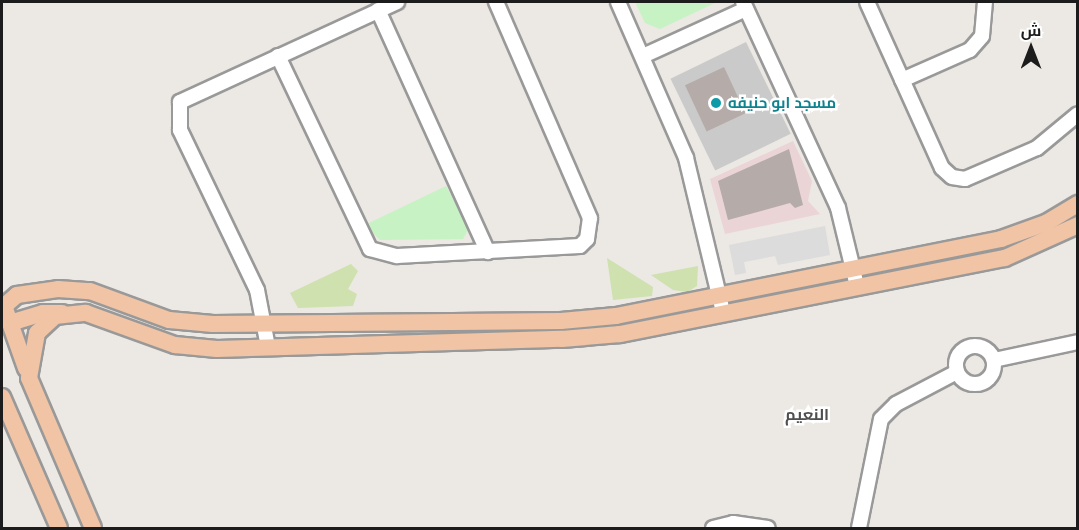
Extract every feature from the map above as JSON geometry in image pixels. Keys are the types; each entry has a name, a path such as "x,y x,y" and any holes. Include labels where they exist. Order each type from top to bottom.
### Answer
{"main road":[{"path":"5,312 69,313 107,318 175,345 268,347 562,339 620,334 852,269 1001,239 1046,223 1077,204"},
{"path":"5,312 17,295 58,289 90,291 170,320 266,325 561,321 722,304 856,286 1005,258 1077,225"},
{"path":"5,312 29,378 93,528"},
{"path":"29,378 37,333 55,316 69,313"},
{"path":"2,397 59,528"}],"street":[{"path":"268,347 266,325 257,290 189,152 177,117 180,102 193,94 397,2"},
{"path":"278,56 370,249 397,256 568,250 580,246 590,228 496,2"},
{"path":"618,2 686,158 722,304"},
{"path":"867,2 942,168 952,177 965,179 1037,148 1077,114"},
{"path":"902,80 969,50 982,36 985,2"},
{"path":"642,56 745,5 838,208 856,286"},
{"path":"378,10 488,252"},
{"path":"994,360 1077,342"},
{"path":"969,347 987,350 994,360 992,373 978,384 965,381 957,372 959,354 969,347"},
{"path":"860,526 881,419 896,404 957,372"},
{"path":"712,528 733,523 768,528"}],"shaded area":[{"path":"746,42 791,134 715,171 671,79"},
{"path":"793,141 812,181 808,201 820,214 725,234 710,179"},
{"path":"825,226 830,255 778,265 775,256 744,262 746,273 735,275 729,245"}],"green space":[{"path":"635,2 717,2 660,29 645,23"},
{"path":"446,186 469,228 463,239 380,240 372,232 369,223"},
{"path":"607,258 653,287 652,296 613,300"},
{"path":"351,264 358,271 348,289 357,294 353,306 298,308 290,293"},
{"path":"698,266 697,286 687,292 673,290 651,275"}],"building":[{"name":"مسجد ابو حنيفه","path":"724,67 746,113 707,131 685,85"},
{"path":"789,149 803,205 795,208 790,203 728,220 718,181"}],"place":[{"name":"مسجد ابو حنيفه","path":"716,103"}],"district":[{"name":"النعيم","path":"807,414"}]}
